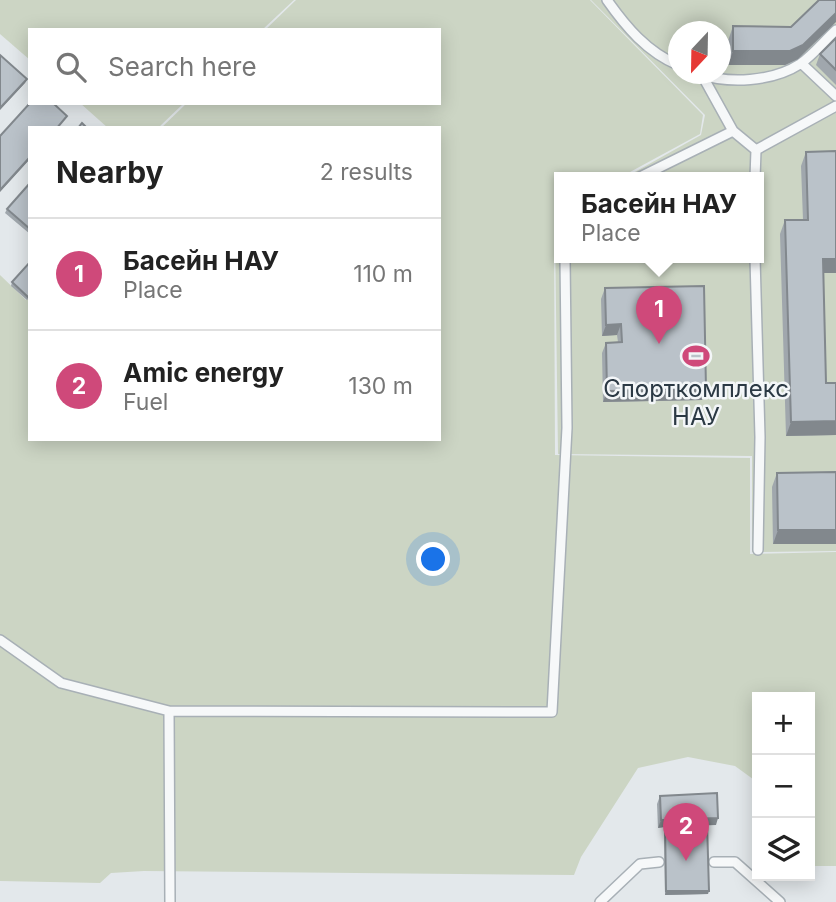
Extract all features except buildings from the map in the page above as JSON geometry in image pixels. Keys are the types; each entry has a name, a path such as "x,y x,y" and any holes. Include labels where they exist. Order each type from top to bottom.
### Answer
{"lane":[{"path":"607,0 624,24 660,57 668,61"},
{"path":"731,81 782,73 801,63 836,30"},
{"path":"801,63 836,96"},
{"path":"706,84 733,131 756,150"},
{"path":"756,150 836,106"},
{"path":"650,172 733,131"},
{"path":"755,172 756,150"},
{"path":"0,640 61,682 169,711 552,712 567,428 565,263"},
{"path":"755,263 760,436 758,550"},
{"path":"169,711 170,902"},
{"path":"600,902 640,864 659,862"},
{"path":"714,862 735,862 780,902"}],"green space":[{"path":"0,0 294,0 264,28 28,28 28,58 0,34"},
{"path":"296,0 590,0 668,79 668,84 673,84 703,115 700,134 630,172 554,172 555,455 750,458 750,554 836,552 836,866 815,866 815,692 752,692 752,778 735,766 688,757 638,768 581,857 574,875 144,871 111,873 100,883 0,881 0,275 26,300 28,298 28,441 441,441 441,126 163,126 185,105 441,105 441,28 267,28"},
{"name":"Спорткомплекс НАУ","path":"591,0 836,0 836,551 752,552 752,456 558,454 555,263 764,263 764,172 635,172 701,135 705,115 674,84 731,84 731,21 668,21 668,78"},
{"path":"82,105 182,105 160,126 106,126"}],"place":[{"name":"Басейн НАУ","path":"659,344"},
{"name":"Спорткомплекс НАУ","path":"696,356"},
{"name":"Amic energy","path":"686,861"}]}
